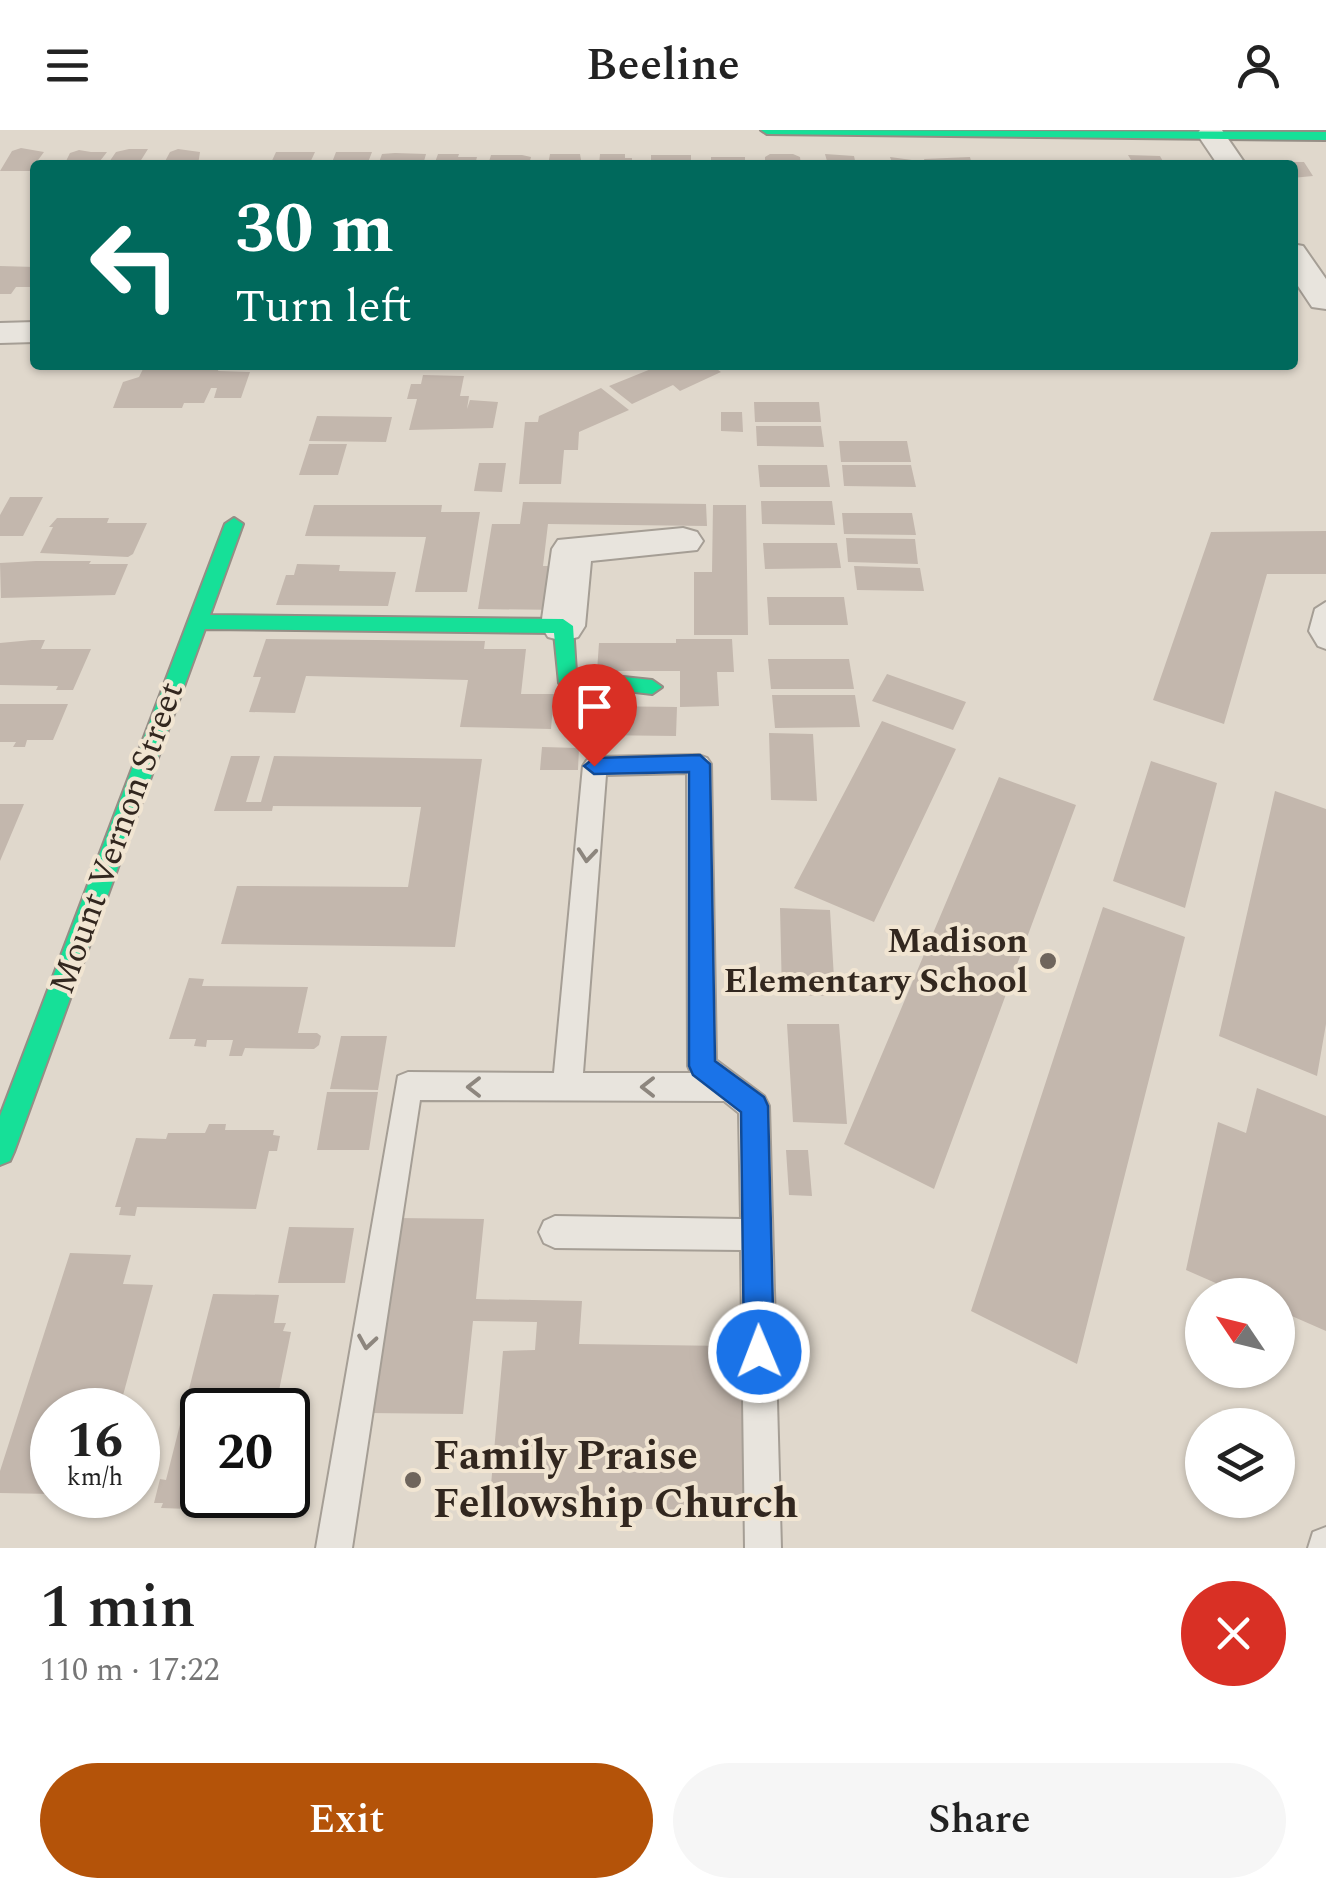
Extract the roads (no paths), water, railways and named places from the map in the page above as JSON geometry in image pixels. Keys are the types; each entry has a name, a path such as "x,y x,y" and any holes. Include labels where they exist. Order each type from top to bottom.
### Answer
{"street":[{"path":"767,130 1326,136"},
{"path":"1211,134 1229,160"},
{"path":"1298,263 1324,300"},
{"path":"0,333 30,332"},
{"name":"Mount Vernon Street","path":"0,1152 234,524"},
{"path":"652,687 566,678 563,626 572,550 683,542"},
{"path":"198,622 563,626"}],"lane":[{"path":"1326,609 1320,631 1326,641"},
{"path":"567,1087 594,766 700,764 702,1066 754,1106 763,1548"},
{"path":"334,1548 408,1086 729,1087"},
{"path":"555,1232 757,1235"}],"place":[{"name":"Madison Elementary School","path":"1048,961"},
{"name":"Family Praise Fellowship Church","path":"413,1480"}]}
